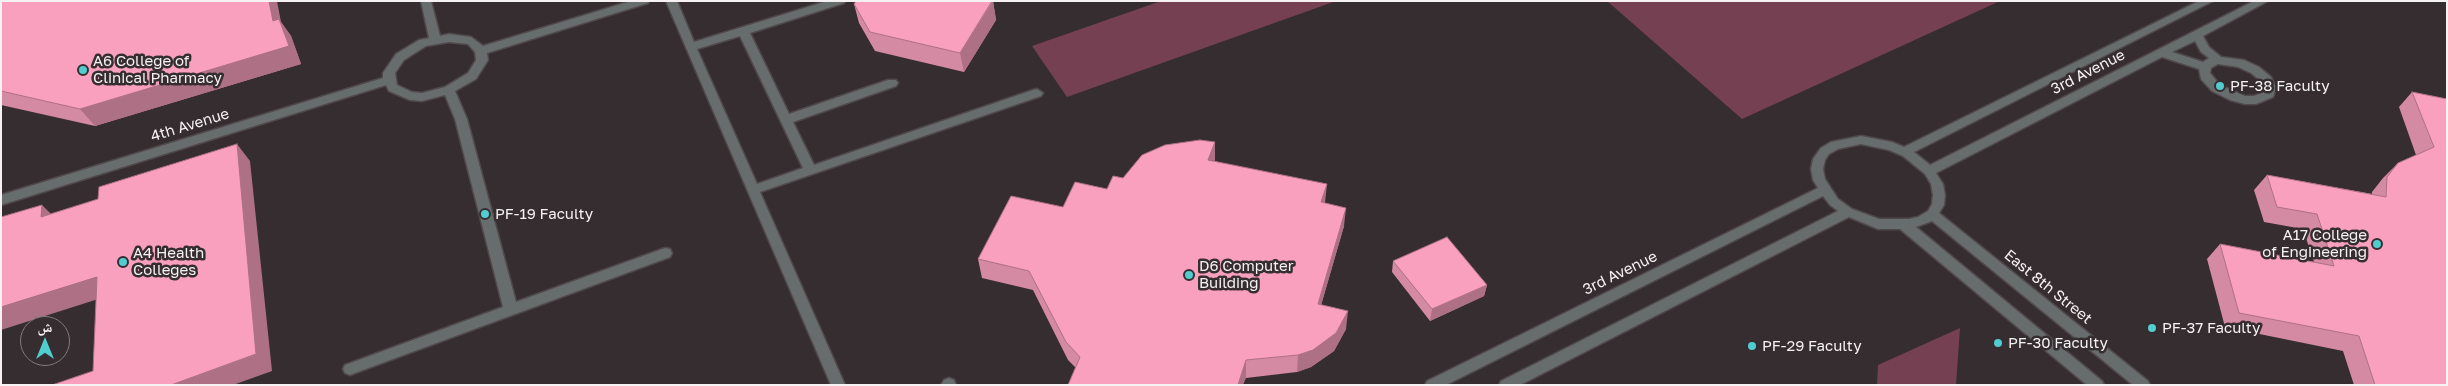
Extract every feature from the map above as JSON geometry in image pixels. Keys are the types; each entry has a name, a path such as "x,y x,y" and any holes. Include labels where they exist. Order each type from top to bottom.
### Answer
{"lane":[{"path":"426,1 435,40"},
{"path":"482,51 644,1"},
{"path":"670,1 838,385"},
{"path":"691,47 840,1"},
{"name":"3rd Avenue","path":"1904,152 2208,1"},
{"name":"3rd Avenue","path":"1929,171 2263,1"},
{"path":"743,30 810,170"},
{"path":"2197,35 2205,49 2218,60"},
{"path":"461,38 471,41 482,51 482,60 479,68 462,84 449,90 436,94 410,96 392,88 389,80 393,65 400,57 423,43 461,38"},
{"path":"2162,53 2205,67"},
{"path":"2218,60 2240,63 2255,70 2267,80 2269,94 2256,100 2234,97 2216,88 2207,79 2205,67 2210,62 2218,60"},
{"name":"4th Avenue","path":"1,200 389,80"},
{"path":"786,120 892,83"},
{"path":"449,90 461,119 511,310"},
{"path":"753,190 1037,93"},
{"path":"1861,140 1877,142 1904,152 1929,171 1937,184 1939,194 1938,205 1932,214 1922,221 1904,225 1878,224 1848,212 1834,202 1824,190 1819,180 1817,169 1819,159 1825,151 1835,145 1861,140"},
{"name":"3rd Avenue","path":"1432,385 1824,190"},
{"path":"1506,385 1527,379 1848,212"},
{"name":"East 8th Street","path":"1932,214 2143,385"},
{"path":"1904,225 2097,385"},
{"path":"350,369 665,253"}],"shaded area":[{"path":"1161,1 1336,1 1067,97 1032,46"},
{"path":"1607,1 2000,1 1742,119"},
{"path":"1960,328 1956,385 1877,385 1878,365"}],"building":[{"name":"A6 College of Clinical Pharmacy","path":"1,1 269,1 273,21 279,19 289,46 80,109 1,91"},
{"path":"856,1 992,1 960,53 870,32 854,4"},
{"name":"A17 College of Engineering","path":"2412,92 2447,99 2447,385 2375,385 2359,336 2239,313 2220,244 2334,266 2317,214 2277,207 2267,175 2386,197 2387,177 2398,163 2434,147"},
{"name":"D6 Computer Building","path":"1200,140 1215,142 1208,160 1327,184 1321,202 1346,208 1318,304 1348,311 1336,333 1313,350 1298,355 1246,360 1238,385 1068,385 1080,357 1066,342 1029,271 978,259 1011,196 1063,207 1075,182 1107,189 1113,176 1123,178 1142,155 1165,145"},
{"name":"A4 Health Colleges","path":"237,144 256,354 171,385 52,385 93,371 97,277 1,307 1,217 42,205 41,217 98,199 99,187"},
{"path":"1447,237 1487,285 1432,309 1393,261"}],"place":[{"name":"A6 College of Clinical Pharmacy","path":"83,70"},
{"name":"PF-38 Faculty","path":"2220,86"},
{"name":"PF-19 Faculty","path":"485,214"},
{"name":"A17 College of Engineering","path":"2377,244"},
{"name":"A4 Health Colleges","path":"123,262"},
{"name":"D6 Computer Building","path":"1189,275"},
{"name":"PF-37 Faculty","path":"2152,328"},
{"name":"PF-30 Faculty","path":"1998,343"},
{"name":"PF-29 Faculty","path":"1752,346"}]}
